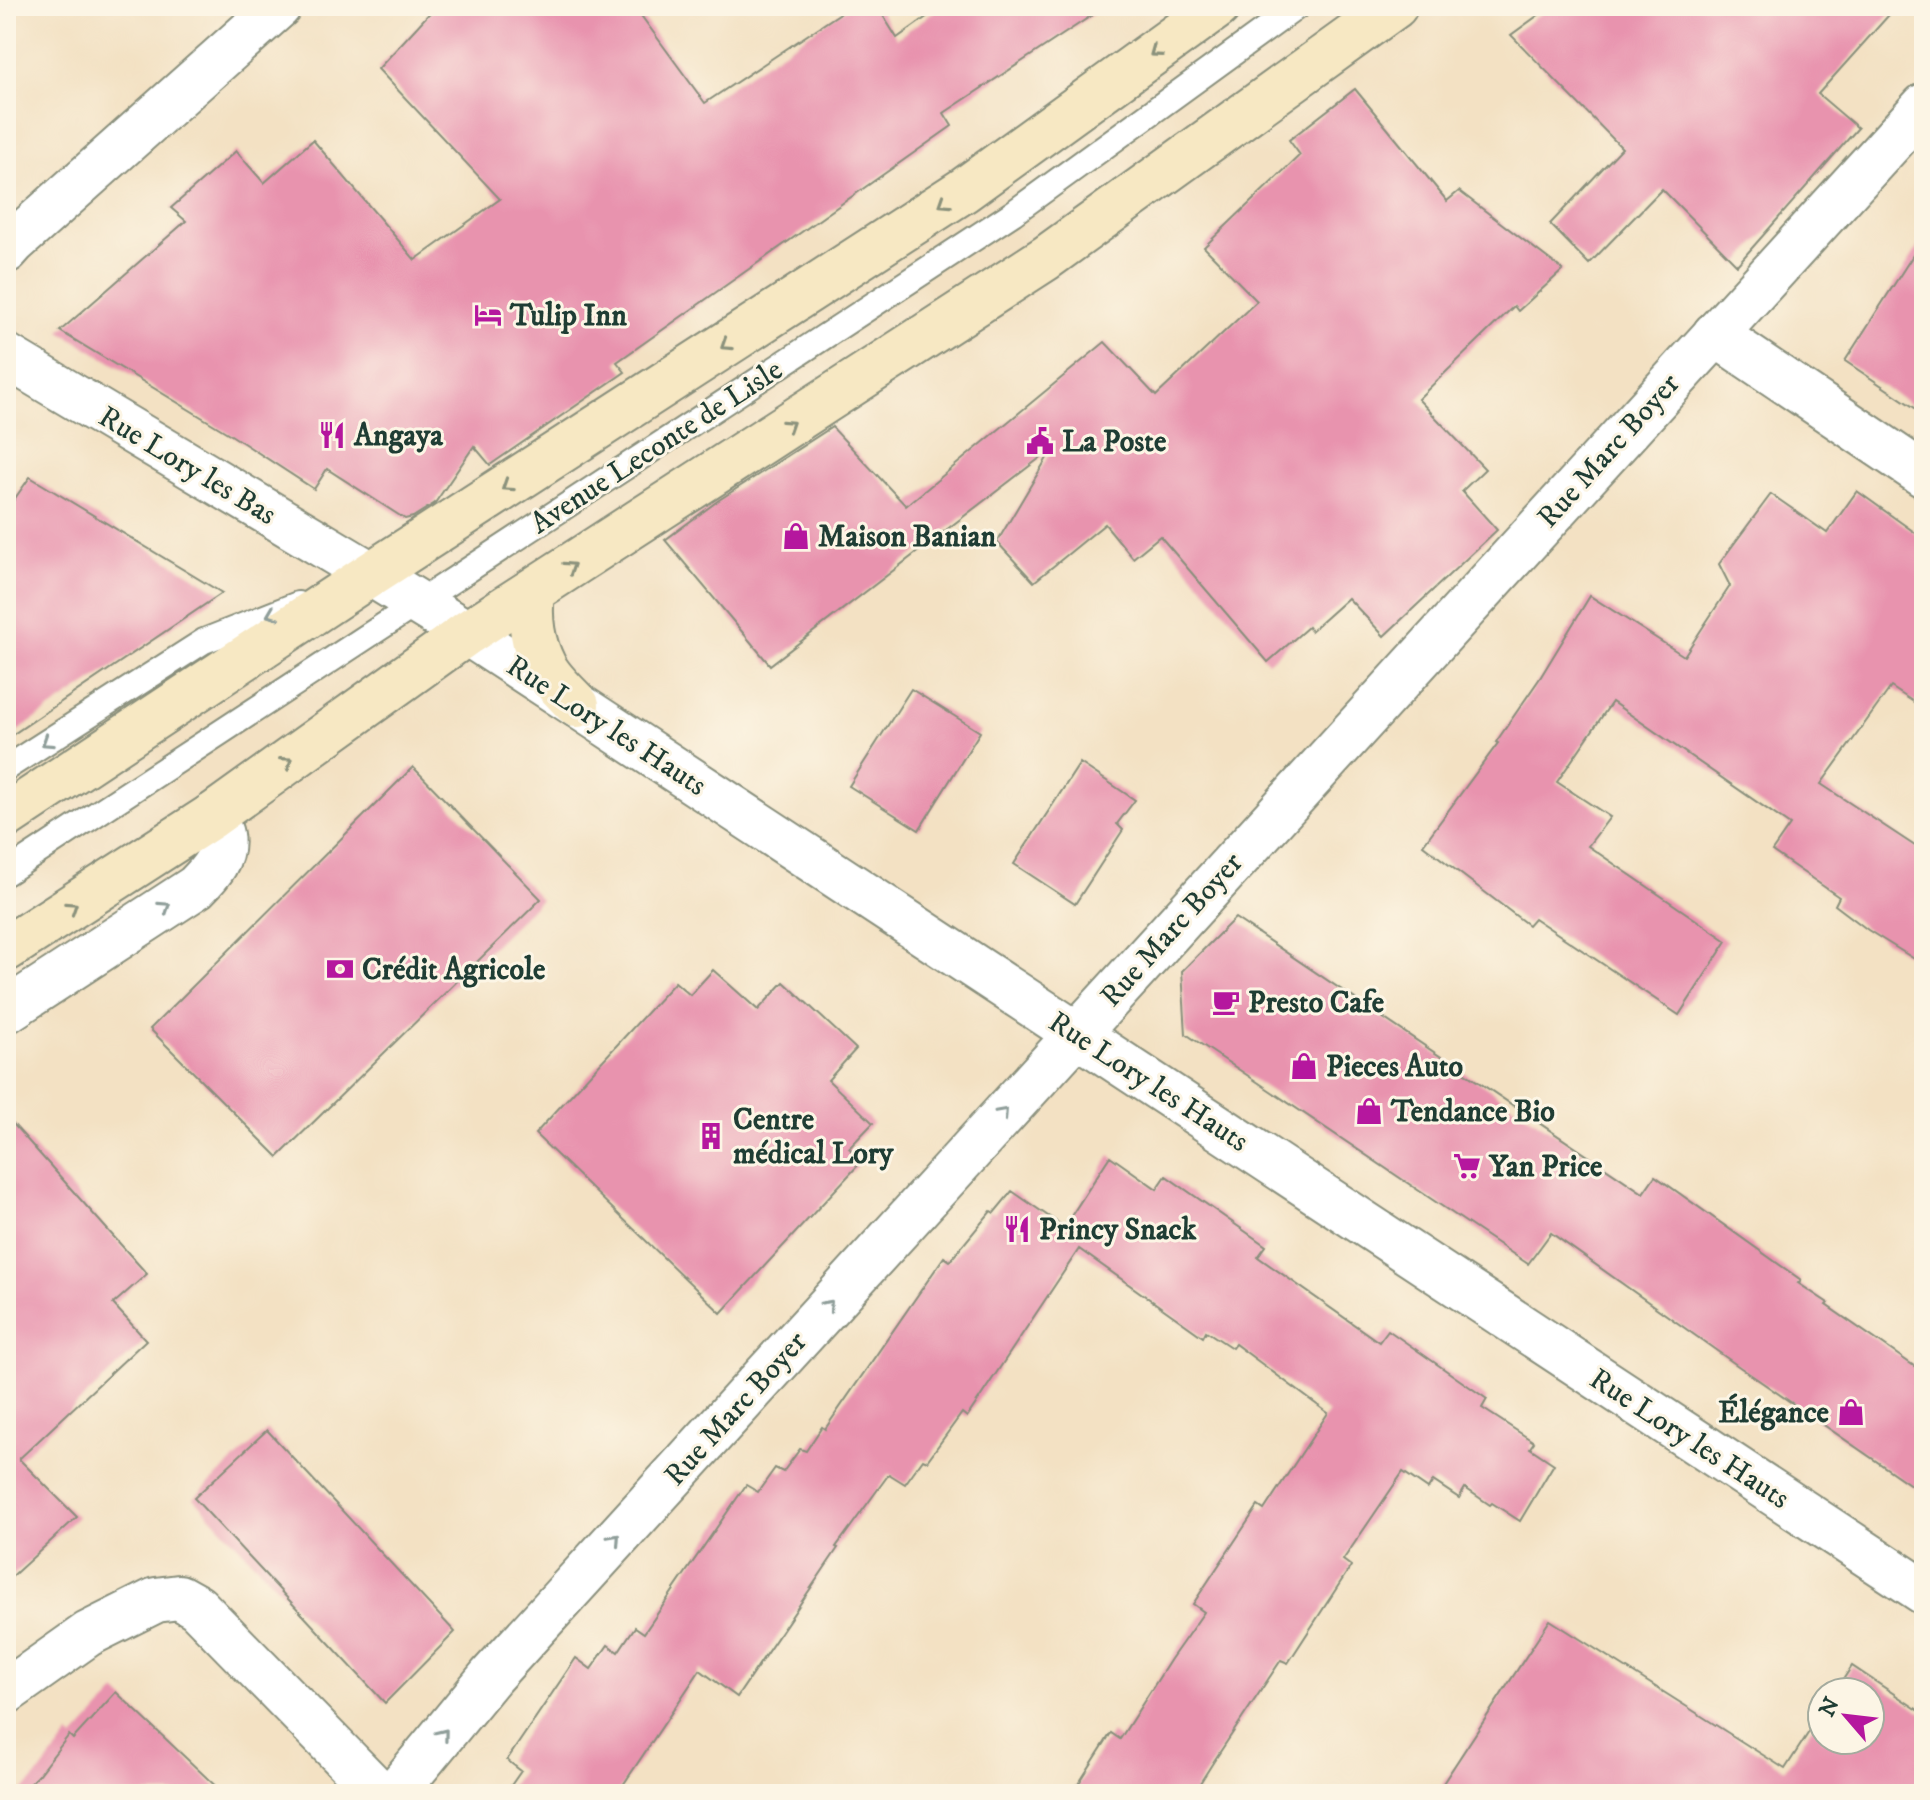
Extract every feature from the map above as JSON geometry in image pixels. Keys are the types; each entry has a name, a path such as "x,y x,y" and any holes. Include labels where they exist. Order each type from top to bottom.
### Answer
{"main road":[{"name":"Avenue Leconte de Lisle","path":"6,816 371,574 964,190 1218,6"},
{"name":"Avenue Leconte de Lisle","path":"6,949 212,816 467,633 1046,258 1395,6"},
{"path":"532,592 529,615 544,668 577,705"}],"street":[{"path":"6,251 279,6"},
{"name":"Rue Marc Boyer","path":"394,1794 491,1676 1924,106"},
{"path":"1715,334 1924,475"},
{"name":"Rue Lory les Bas","path":"6,356 371,574"},
{"name":"Rue Lory les Hauts","path":"371,574 467,633 1076,1032 1924,1592"},
{"path":"6,1011 196,887 214,869 220,850 221,833 212,816"},
{"path":"6,1692 88,1634 156,1600 179,1597 197,1607 380,1794"}],"lane":[{"name":"Avenue Leconte de Lisle","path":"6,873 1013,213 1298,6"},
{"path":"6,768 204,641 371,574"}],"building":[{"path":"436,6 634,6 705,103 851,6 877,6 897,38 942,6 1106,6 944,113 952,126 617,362 625,372 490,465 474,446 435,503 405,519 327,469 314,489 60,331 186,221 171,208 236,151 264,183 313,140 415,260 500,199 378,69"},
{"path":"1551,6 1897,6 1818,94 1858,128 1737,265 1662,189 1589,264 1550,224 1622,148 1511,35"},
{"path":"1355,89 1447,201 1459,191 1563,270 1518,311 1514,306 1418,399 1485,469 1462,491 1497,530 1384,636 1348,598 1311,631 1308,627 1268,662 1160,536 1133,558 1105,524 1034,582 997,542 1053,448 770,665 665,540 719,500 832,427 906,506 1105,342 1156,396 1257,301 1204,247 1300,155 1289,140"},
{"path":"1924,238 1924,414 1845,361"},
{"path":"30,477 222,593 6,739 6,511"},
{"path":"1857,491 1924,539 1924,709 1891,687 1821,784 1924,852 1924,965 1868,930 1835,905 1839,897 1772,851 1790,825 1612,702 1557,782 1610,817 1588,846 1727,941 1679,1015 1534,918 1528,925 1423,845 1498,743 1590,596 1684,656 1730,586 1719,564 1771,494 1827,533"},
{"path":"911,689 980,732 919,830 849,786"},
{"path":"1080,763 1135,800 1117,824 1123,830 1075,904 1014,864"},
{"path":"413,767 541,899 278,1157 150,1029"},
{"path":"1235,918 1643,1193 1655,1176 1801,1280 1798,1283 1828,1303 1826,1305 1924,1373 1924,1494 1551,1233 1528,1264 1186,1034 1182,971"},
{"name":"Centre médical Lory","path":"713,970 758,1010 784,982 856,1049 828,1080 873,1123 849,1148 862,1161 721,1313 535,1134 675,982 690,995"},
{"path":"6,1116 147,1274 113,1304 146,1340 19,1459 77,1517 6,1582"},
{"path":"1110,1156 1157,1189 1166,1176 1266,1246 1258,1257 1379,1342 1388,1330 1487,1399 1482,1408 1534,1442 1530,1448 1554,1464 1520,1521 1465,1488 1459,1498 1433,1481 1428,1489 1403,1472 1343,1560 1351,1566 1288,1663 1281,1660 1214,1761 1195,1791 1200,1794 1072,1794 1111,1733 1120,1739 1204,1612 1193,1604 1258,1506 1264,1510 1328,1413 1235,1344 1232,1348 1206,1331 1203,1337 1079,1249 967,1417 962,1413 927,1461 923,1459 905,1484 889,1474 836,1547 737,1697 700,1670 617,1794 505,1794 521,1771 507,1760 576,1658 591,1669 608,1645 618,1652 635,1627 644,1633 746,1485 758,1492 775,1468 783,1472 800,1449 806,1451 822,1427 825,1429 944,1257 950,1261 991,1211 994,1213 1012,1191 1064,1227"},
{"path":"267,1430 455,1632 385,1703 194,1498"},
{"path":"1550,1620 1785,1769 1806,1737 1806,1756 1886,1756 1886,1689 1924,1714 1924,1794 1436,1794"},
{"path":"1852,1666 1867,1676 1845,1676"},
{"path":"116,1692 224,1794 20,1794 69,1735 73,1739"}],"place":[{"name":"Tulip Inn","path":"488,315"},
{"name":"Angaya","path":"332,435"},
{"name":"La Poste","path":"1040,441"},
{"name":"Maison Banian","path":"796,536"},
{"name":"Crédit Agricole","path":"340,969"},
{"name":"Presto Cafe","path":"1226,1002"},
{"name":"Pieces Auto","path":"1304,1066"},
{"name":"Tendance Bio","path":"1369,1111"},
{"name":"Centre médical Lory","path":"711,1136"},
{"name":"Yan Price","path":"1467,1166"},
{"name":"Princy Snack","path":"1017,1229"},
{"name":"Élégance","path":"1851,1412"}]}
